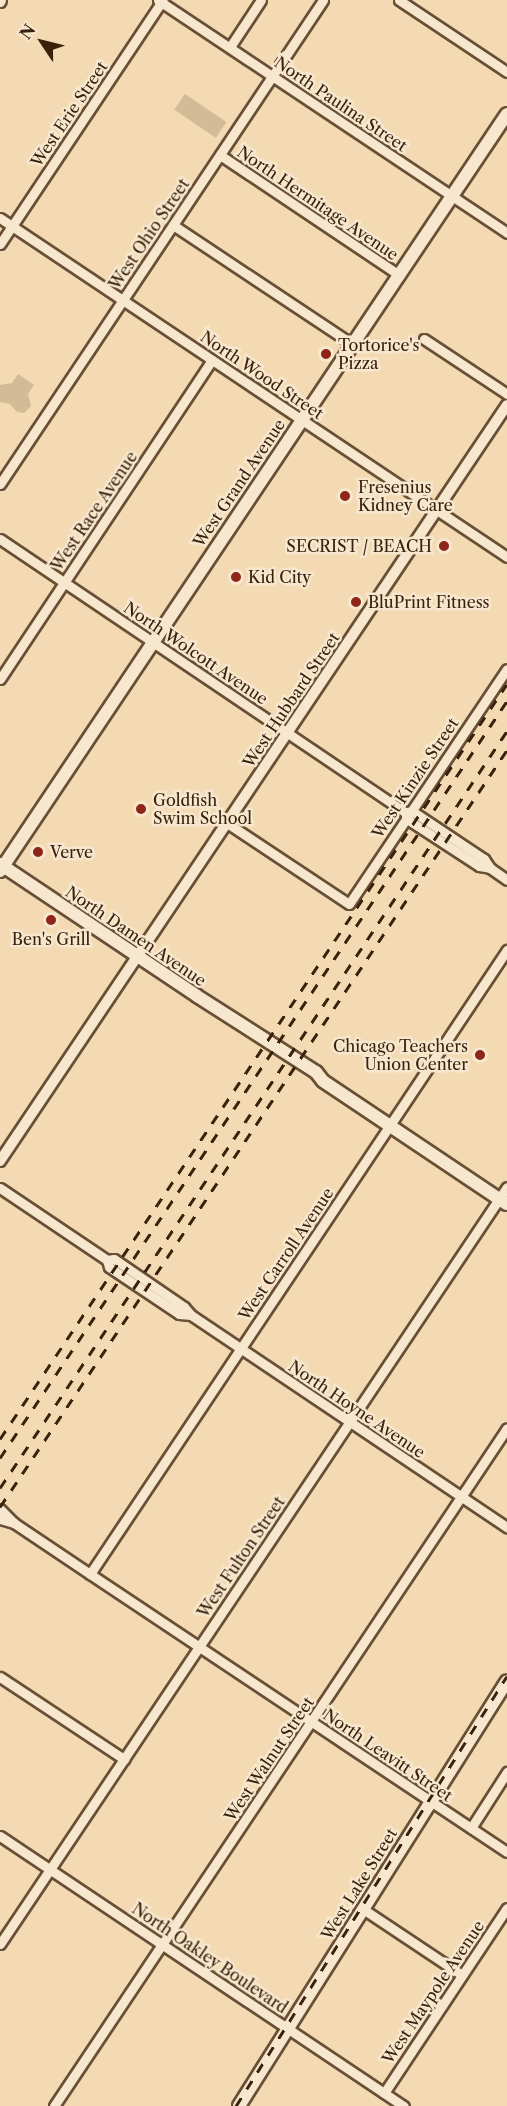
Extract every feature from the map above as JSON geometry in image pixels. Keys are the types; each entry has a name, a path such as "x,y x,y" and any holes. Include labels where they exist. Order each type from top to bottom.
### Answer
{"main road":[{"name":"West Grand Avenue","path":"1,867 507,114"},
{"name":"North Damen Avenue","path":"1,867 254,1034 261,1035 316,1072 323,1080 503,1201"},
{"name":"West Lake Street","path":"239,2106 507,1681"}],"street":[{"path":"230,47 261,0"},
{"name":"West Ohio Street","path":"0,484 323,0"},
{"path":"399,0 507,72"},
{"name":"North Paulina Street","path":"161,1 507,232"},
{"name":"West Erie Street","path":"0,244 161,1"},
{"name":"North Hermitage Avenue","path":"220,155 399,275"},
{"name":"North Wood Street","path":"0,218 507,556"},
{"path":"173,225 352,344"},
{"path":"424,339 507,394"},
{"name":"West Race Avenue","path":"0,679 212,360"},
{"name":"West Hubbard Street","path":"0,1161 507,405"},
{"name":"North Wolcott Avenue","path":"0,539 408,814 484,859 490,868 507,880"},
{"name":"West Kinzie Street","path":"227,823 349,904 507,669"},
{"name":"West Carroll Avenue","path":"90,1574 507,950"},
{"name":"West Fulton Street","path":"0,1944 350,1422 503,1201 507,1187"},
{"name":"North Hoyne Avenue","path":"0,1188 107,1260 110,1267 179,1314 191,1315 507,1527"},
{"name":"West Walnut Street","path":"54,2106 507,1428"},
{"name":"North Leavitt Street","path":"0,1509 14,1523 507,1852"},
{"name":"North Leavitt Street","path":"0,1519 14,1523"},
{"path":"0,1677 124,1759"},
{"path":"471,1828 507,1772"},
{"name":"North Oakley Boulevard","path":"0,1836 404,2106"},
{"name":"West Maypole Avenue","path":"384,2092 507,1908"},
{"path":"363,1909 462,1975"}],"shaded area":[{"path":"185,94 226,122 216,138 174,110"},
{"path":"18,374 34,385 28,394 31,406 24,413 17,412 10,404 0,402 0,385 12,383"}],"railway":[{"path":"0,1439 507,684"},
{"path":"0,1458 507,701"},
{"path":"0,1488 507,731"},
{"path":"0,1507 507,750"},
{"path":"236,2106 507,1676"}],"place":[{"name":"Tortorice's Pizza","path":"326,354"},
{"name":"Fresenius Kidney Care","path":"345,496"},
{"name":"SECRIST / BEACH","path":"444,546"},
{"name":"Kid City","path":"236,577"},
{"name":"BluPrint Fitness","path":"356,602"},
{"name":"Goldfish Swim School","path":"141,809"},
{"name":"Verve","path":"38,852"},
{"name":"Ben's Grill","path":"51,920"},
{"name":"Chicago Teachers Union Center","path":"480,1055"}]}
